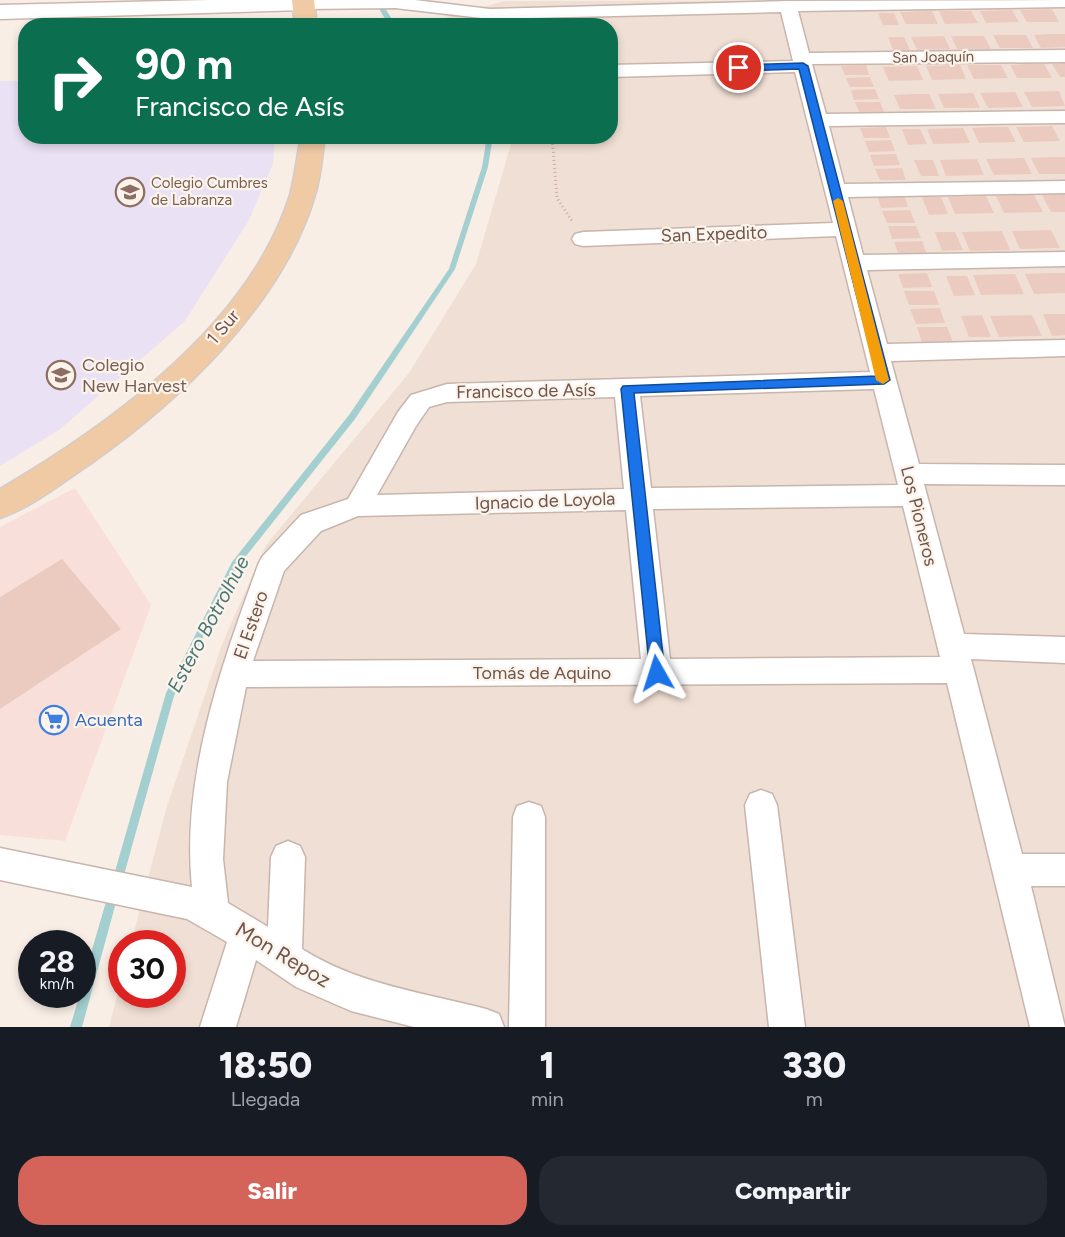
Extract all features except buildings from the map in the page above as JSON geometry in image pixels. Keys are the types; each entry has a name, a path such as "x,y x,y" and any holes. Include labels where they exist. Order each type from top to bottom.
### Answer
{"main road":[{"path":"303,2 305,18"},
{"name":"1 Sur","path":"0,505 63,466 126,420 190,363 233,317 269,268 296,217 309,171 312,144"}],"street":[{"path":"0,12 303,2 395,3 490,14 1065,2"},
{"name":"Los Pioneros","path":"788,6 1010,870 1048,1027"},
{"name":"San Joaquín","path":"618,71 802,62 1065,56"},
{"path":"817,120 1065,117"},
{"path":"836,191 1065,187"},
{"name":"San Expedito","path":"583,239 845,229"},
{"path":"854,263 1065,258"},
{"path":"877,354 1065,348"},
{"name":"Francisco de Asís","path":"357,506 407,419 420,401 447,393 884,380"},
{"path":"627,389 657,673"},
{"name":"Ignacio de Loyola","path":"357,506 639,499 1065,475"},
{"name":"El Estero","path":"212,912 206,859 211,782 234,674 272,565 311,523 357,506"},
{"name":"Tomás de Aquino","path":"234,674 657,673 1065,650"},
{"path":"761,805 787,1027"},
{"path":"528,1027 529,817"},
{"path":"284,956 288,857"},
{"name":"Mon Repoz","path":"0,864 190,903 212,912 309,974 351,993 484,1027"},
{"path":"1010,870 1065,870"},
{"path":"218,1027 247,934"}],"path":[{"path":"553,144 557,198 583,239"}],"shaded area":[{"path":"1065,0 1065,1027 109,1027 114,1008 186,1008 186,930 134,930 167,806 223,642 266,545 409,373 476,264 511,144 618,144 618,18 444,18 504,1"},
{"name":"Colegio Cumbres de Labranza","path":"0,81 18,81 18,144 274,144 273,164 249,220 185,321 59,430 0,466"},
{"name":"Acuenta","path":"75,488 151,605 65,841 0,835 0,527"}],"waterway":[{"name":"Estero Botrolhue","path":"377,0 388,18"},
{"name":"Estero Botrolhue","path":"117,882 169,696 235,564 352,417 452,269 485,167 489,144"},
{"name":"Estero Botrolhue","path":"76,1027 113,895"}],"slow traffic":[{"path":"838,201 883,380"}],"place":[{"name":"Colegio Cumbres de Labranza","path":"130,192"},
{"name":"Colegio New Harvest","path":"61,375"},
{"name":"Acuenta","path":"54,720"}],"route":[{"path":"657,673 627,389 884,380 803,66 739,68"}]}
